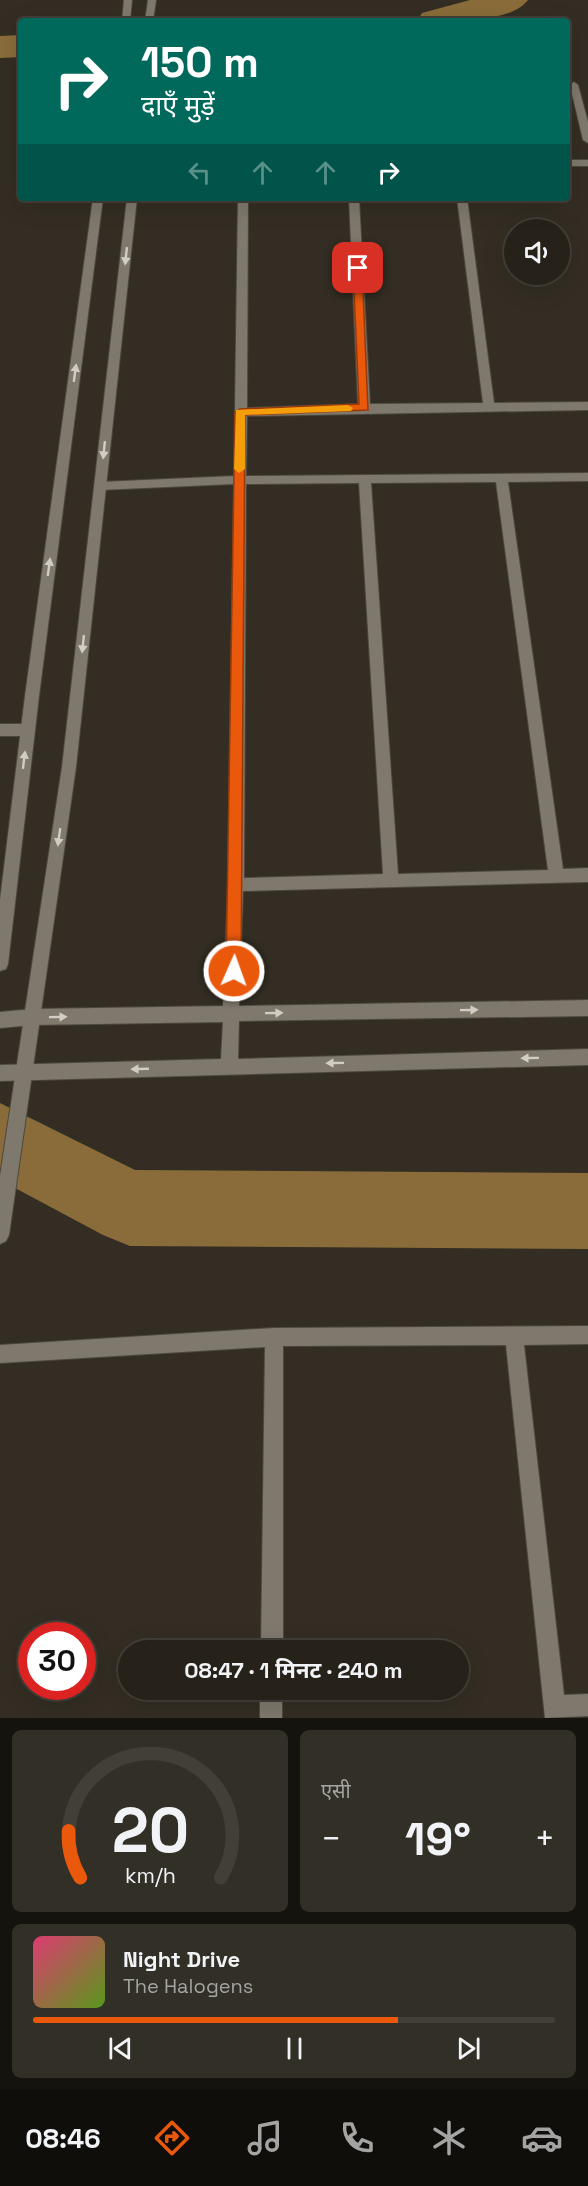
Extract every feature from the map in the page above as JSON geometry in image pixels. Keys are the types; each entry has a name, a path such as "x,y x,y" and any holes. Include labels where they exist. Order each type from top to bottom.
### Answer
{"street":[{"path":"126,18 128,0"},
{"path":"149,18 152,0"},
{"path":"574,85 584,108 588,140"},
{"path":"570,163 588,163"},
{"path":"0,964 28,730 98,201"},
{"path":"0,1235 69,767 132,201"},
{"path":"229,1065 236,885 243,201"},
{"path":"354,201 364,408"},
{"path":"462,201 489,407"},
{"path":"240,412 364,408 588,406"},
{"path":"100,486 239,480 588,477"},
{"path":"365,478 391,880"},
{"path":"501,478 556,876"},
{"path":"0,730 28,730"},
{"path":"236,885 588,875"},
{"path":"0,1020 33,1017 588,1008"},
{"path":"0,1073 588,1057"},
{"path":"514,1335 556,1712 588,1705"},
{"path":"0,1354 274,1337 588,1335"},
{"path":"272,1640 274,1337"},
{"path":"271,1718 272,1700"}],"waterway":[{"path":"446,18 510,0"},
{"path":"0,47 18,46"},
{"path":"0,1140 130,1208 588,1211"}],"slow traffic":[{"path":"239,469 240,412 348,408"}],"route":[{"path":"234,971 240,412 364,408 358,268"}]}
